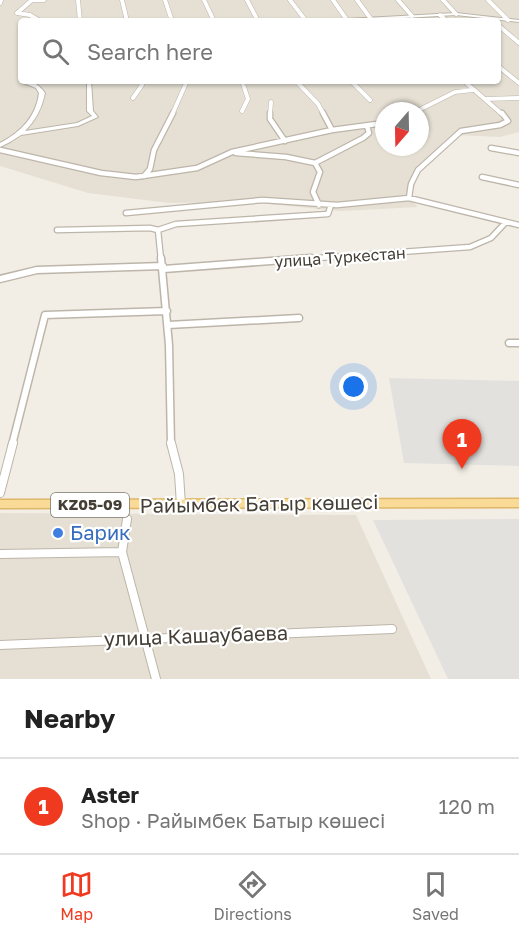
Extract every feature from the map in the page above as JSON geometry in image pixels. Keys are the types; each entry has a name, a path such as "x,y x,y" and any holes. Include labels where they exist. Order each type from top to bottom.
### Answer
{"main road":[{"name":"Райымбек Батыр көшесі","path":"0,504 519,503"}],"street":[{"path":"37,18 17,13 32,0 44,0"},
{"path":"78,0 80,18"},
{"path":"122,0 126,18"},
{"path":"165,0 171,18"},
{"path":"204,0 213,18"},
{"path":"247,0 256,18"},
{"path":"290,0 304,18"},
{"path":"333,0 346,18"},
{"path":"357,0 373,18"},
{"path":"398,0 412,16"},
{"path":"443,0 456,14"},
{"path":"488,0 508,20"},
{"path":"403,18 456,14 486,18"},
{"path":"440,15 444,18"},
{"path":"501,20 519,21"},
{"path":"501,28 519,43"},
{"path":"501,68 519,83"},
{"path":"0,146 20,133 38,113 42,103 42,93 33,84"},
{"path":"20,133 78,124 95,117 90,111 89,84"},
{"path":"133,98 142,84"},
{"path":"144,176 150,169 154,150 186,84"},
{"path":"242,111 248,99 243,84"},
{"path":"299,84 318,104 332,130"},
{"path":"354,84 370,100"},
{"path":"409,198 411,184 418,170 462,131 507,123 498,109 467,84"},
{"path":"429,105 455,92 472,90"},
{"path":"485,99 519,98"},
{"path":"271,102 270,119 285,141"},
{"path":"0,150 101,173 144,176 197,168 232,152 332,130 375,125"},
{"path":"232,152 286,157 315,164 363,138 369,132 367,126"},
{"path":"491,148 519,153"},
{"path":"315,164 320,172 312,196 319,205"},
{"path":"482,177 519,185"},
{"path":"126,213 263,200 331,205 409,198 519,225"},
{"path":"57,230 150,228 158,230 176,224 328,214 331,205"},
{"name":"улица Туркестан","path":"0,279 37,270 163,268 470,247 484,243 496,235 506,222"},
{"path":"158,230 168,325 171,448 179,474 181,505"},
{"path":"0,493 45,315 167,311"},
{"path":"168,325 299,318"},
{"path":"509,343 519,343"},
{"path":"127,519 122,552 156,679"},
{"path":"0,554 122,552"},
{"name":"улица Кашаубаева","path":"0,645 146,637 392,629"}],"shaded area":[{"path":"0,0 519,0 519,132 500,137 456,135 418,170 409,198 418,207 341,211 246,202 169,203 88,193 0,166"},
{"path":"389,378 519,381 519,466 404,463"},
{"path":"0,513 356,515 431,679 0,679"},
{"path":"519,519 519,679 448,679 373,520"}],"place":[{"name":"Aster","path":"462,469"},
{"name":"Барик","path":"58,533"}]}
